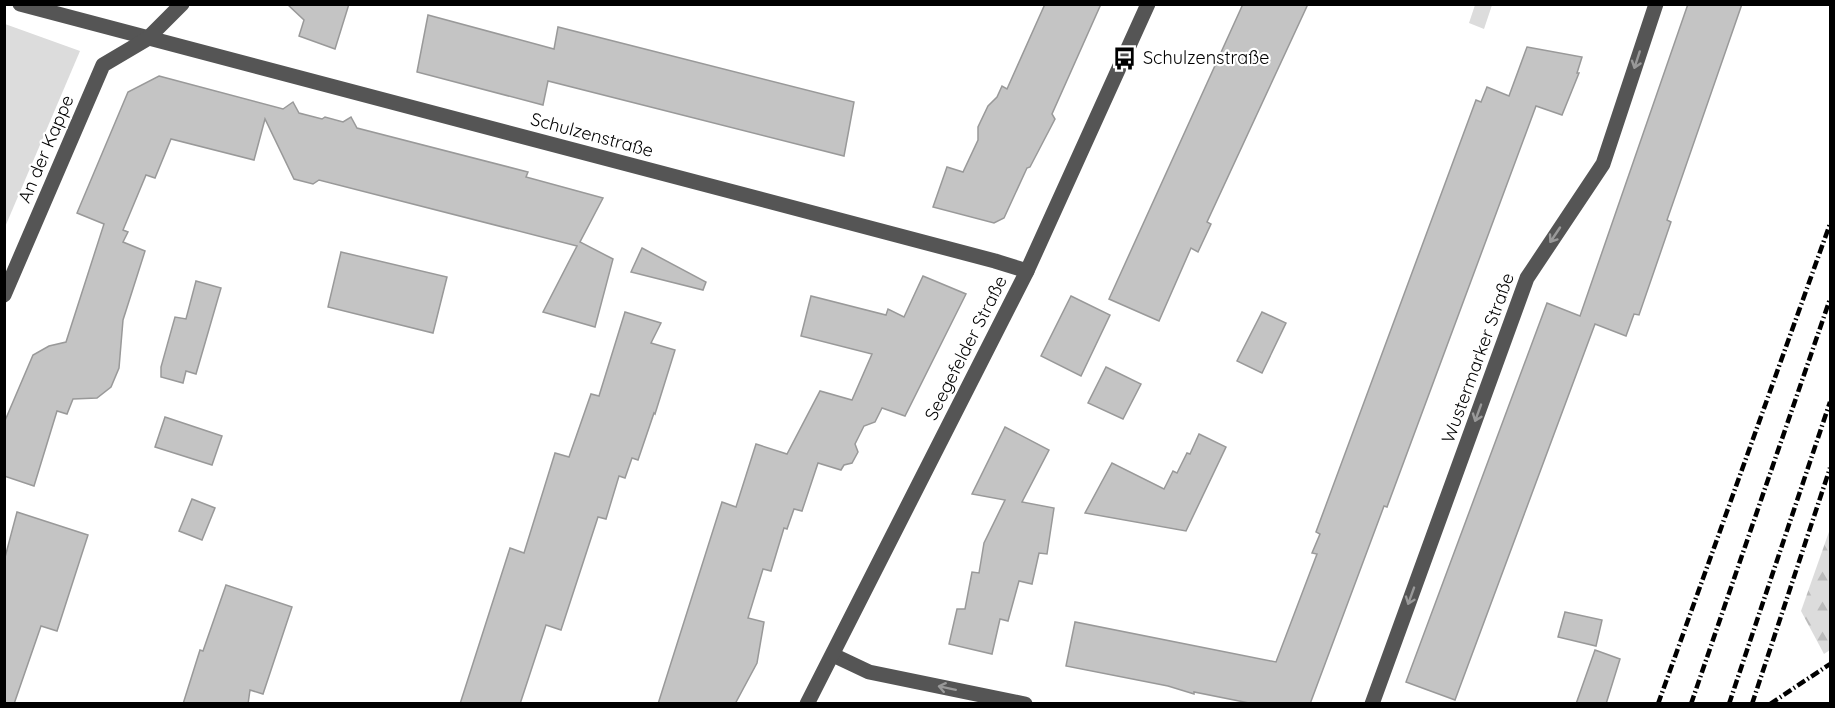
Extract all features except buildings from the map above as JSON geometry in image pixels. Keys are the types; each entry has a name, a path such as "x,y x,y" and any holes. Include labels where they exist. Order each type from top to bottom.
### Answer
{"street":[{"path":"20,4 147,39"},
{"name":"An der Kappe","path":"4,295 103,65 147,39 182,4"},
{"name":"Seegefelder Straße","path":"807,704 1027,271 1148,4"},
{"name":"Wustermarker Straße","path":"1372,704 1527,278 1603,164 1656,4"},
{"name":"Schulzenstraße","path":"147,39 1027,271"},
{"path":"833,655 869,672 1025,704"}],"green space":[{"path":"1475,5 1492,5 1484,29 1469,23"},
{"path":"4,24 80,51 5,227"},
{"path":"1830,529 1830,650 1824,654 1801,611"}],"railway":[{"path":"1658,704 1830,224"},
{"path":"1691,704 1830,299"},
{"path":"1729,704 1830,402"},
{"path":"1752,704 1830,468"},
{"path":"1770,704 1830,664"}],"place":[{"name":"Schulzenstraße","path":"1125,58"}]}
